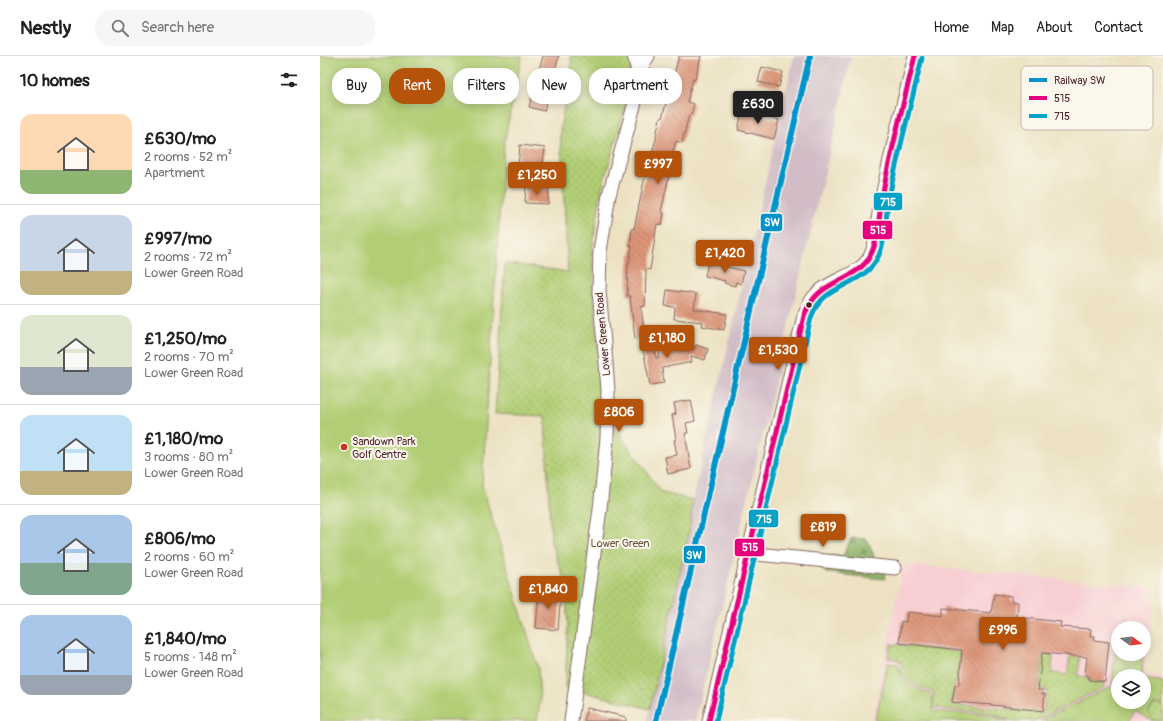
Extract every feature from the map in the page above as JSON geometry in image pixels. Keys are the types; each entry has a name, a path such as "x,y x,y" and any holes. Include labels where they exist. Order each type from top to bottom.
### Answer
{"street":[{"path":"634,56 637,68"},
{"path":"640,68 648,56"},
{"path":"709,721 804,316 809,302 818,293 828,285 855,272 871,255 875,241 880,208 915,56"},
{"name":"Lower Green Road","path":"571,721 600,509 607,438 608,391 599,292 600,251 609,195 623,140 634,104"},
{"path":"748,553 896,568"}],"shaded area":[{"path":"794,56 851,56 695,721 647,721 689,532 693,500"},
{"path":"903,564 1152,588 1153,608 1151,624 1151,621 1111,621 1111,661 1147,661 1146,669 1111,669 1111,709 1151,709 1151,675 1163,678 1163,721 872,721"}],"green space":[{"path":"320,56 522,56 519,70 519,68 453,68 453,104 512,104 504,143 482,486 538,668 540,702 537,721 320,721"},
{"name":"Lower Green","path":"571,56 639,56 632,68 589,68 589,104 626,104 601,191 592,251 600,395 599,425 615,428 662,493 693,500 689,532 650,709 565,687 568,627 565,582 551,543 545,416 495,414 505,263 568,272 560,131 565,104 581,104 581,68 571,67"},
{"path":"851,538 866,539 874,555 873,560 886,571 885,579 826,573 824,567 828,556 843,556"},
{"path":"891,644 961,652 957,683 954,683 951,704 1044,712 1047,690 1039,688 1043,654 1053,655 1052,673 1067,675 1070,656 1080,658 1078,676 1088,677 1088,680 1104,683 1106,686 1035,721 1013,721 991,713 933,708 934,693 910,682 899,670 902,666 899,660 888,658"},
{"path":"1114,661 1143,661 1142,669 1114,669"},
{"path":"888,663 898,664 899,672 906,682 917,689 932,695 933,711 991,715 1009,721 875,721"},
{"path":"1151,679 1163,682 1163,721 1152,721 1135,711 1129,721 1040,721 1111,686 1111,709 1151,709"},
{"path":"1154,704 1163,705 1163,721 1154,720 1151,717 1148,713"}],"building":[{"path":"543,56 559,56 556,68 540,68"},
{"path":"679,56 701,56 695,80 693,79 687,102 694,104 691,115 689,115 682,143 676,141 669,167 669,176 661,212 664,213 662,225 657,224 650,270 646,269 645,306 641,307 645,338 635,339 630,296 627,296 628,266 632,246 630,246 632,228 634,229 648,162 657,136 660,118 662,118 666,104 682,104 682,68 676,68"},
{"path":"762,67 783,72 779,87 758,82"},
{"path":"530,104 546,104 544,111 529,107"},
{"path":"742,112 779,120 774,139 738,130"},
{"path":"520,145 545,148 542,170 518,167"},
{"path":"526,187 549,189 548,204 525,203"},
{"path":"708,262 744,271 741,284 736,282 735,286 724,283 725,281 705,276"},
{"path":"667,290 696,294 694,309 727,314 724,330 702,326 703,322 674,319 675,307 665,306"},
{"path":"654,337 656,358 659,358 660,350 680,346 681,351 695,348 696,345 708,349 705,360 691,356 692,362 662,368 664,383 650,385 641,339"},
{"path":"691,400 695,421 686,423 688,433 685,433 691,469 668,474 665,457 677,455 672,415 676,414 674,403"},
{"path":"539,590 561,592 558,630 536,628"},
{"path":"994,594 1011,596 1011,601 1018,602 1017,617 1061,622 1060,627 1091,629 1090,636 1095,636 1094,640 1109,642 1105,682 1089,680 1089,676 1085,675 1087,657 1042,653 1038,690 1043,690 1042,694 1045,694 1043,711 952,702 955,685 959,685 962,650 899,643 901,621 906,622 907,612 943,616 943,608 991,613"},
{"path":"587,708 626,717 626,721 584,721"}],"rail line":[{"name":"SW","path":"656,721 810,56"}],"transit line":[{"name":"515","path":"709,721 804,316 810,303 818,294 857,271 865,264 874,248 890,158 915,56"},
{"name":"715","path":"716,721 811,318 817,306 824,298 870,269 877,259 883,245 889,197 922,58"}],"place":[{"name":"Sandown Park Golf Centre","path":"344,447"}]}
